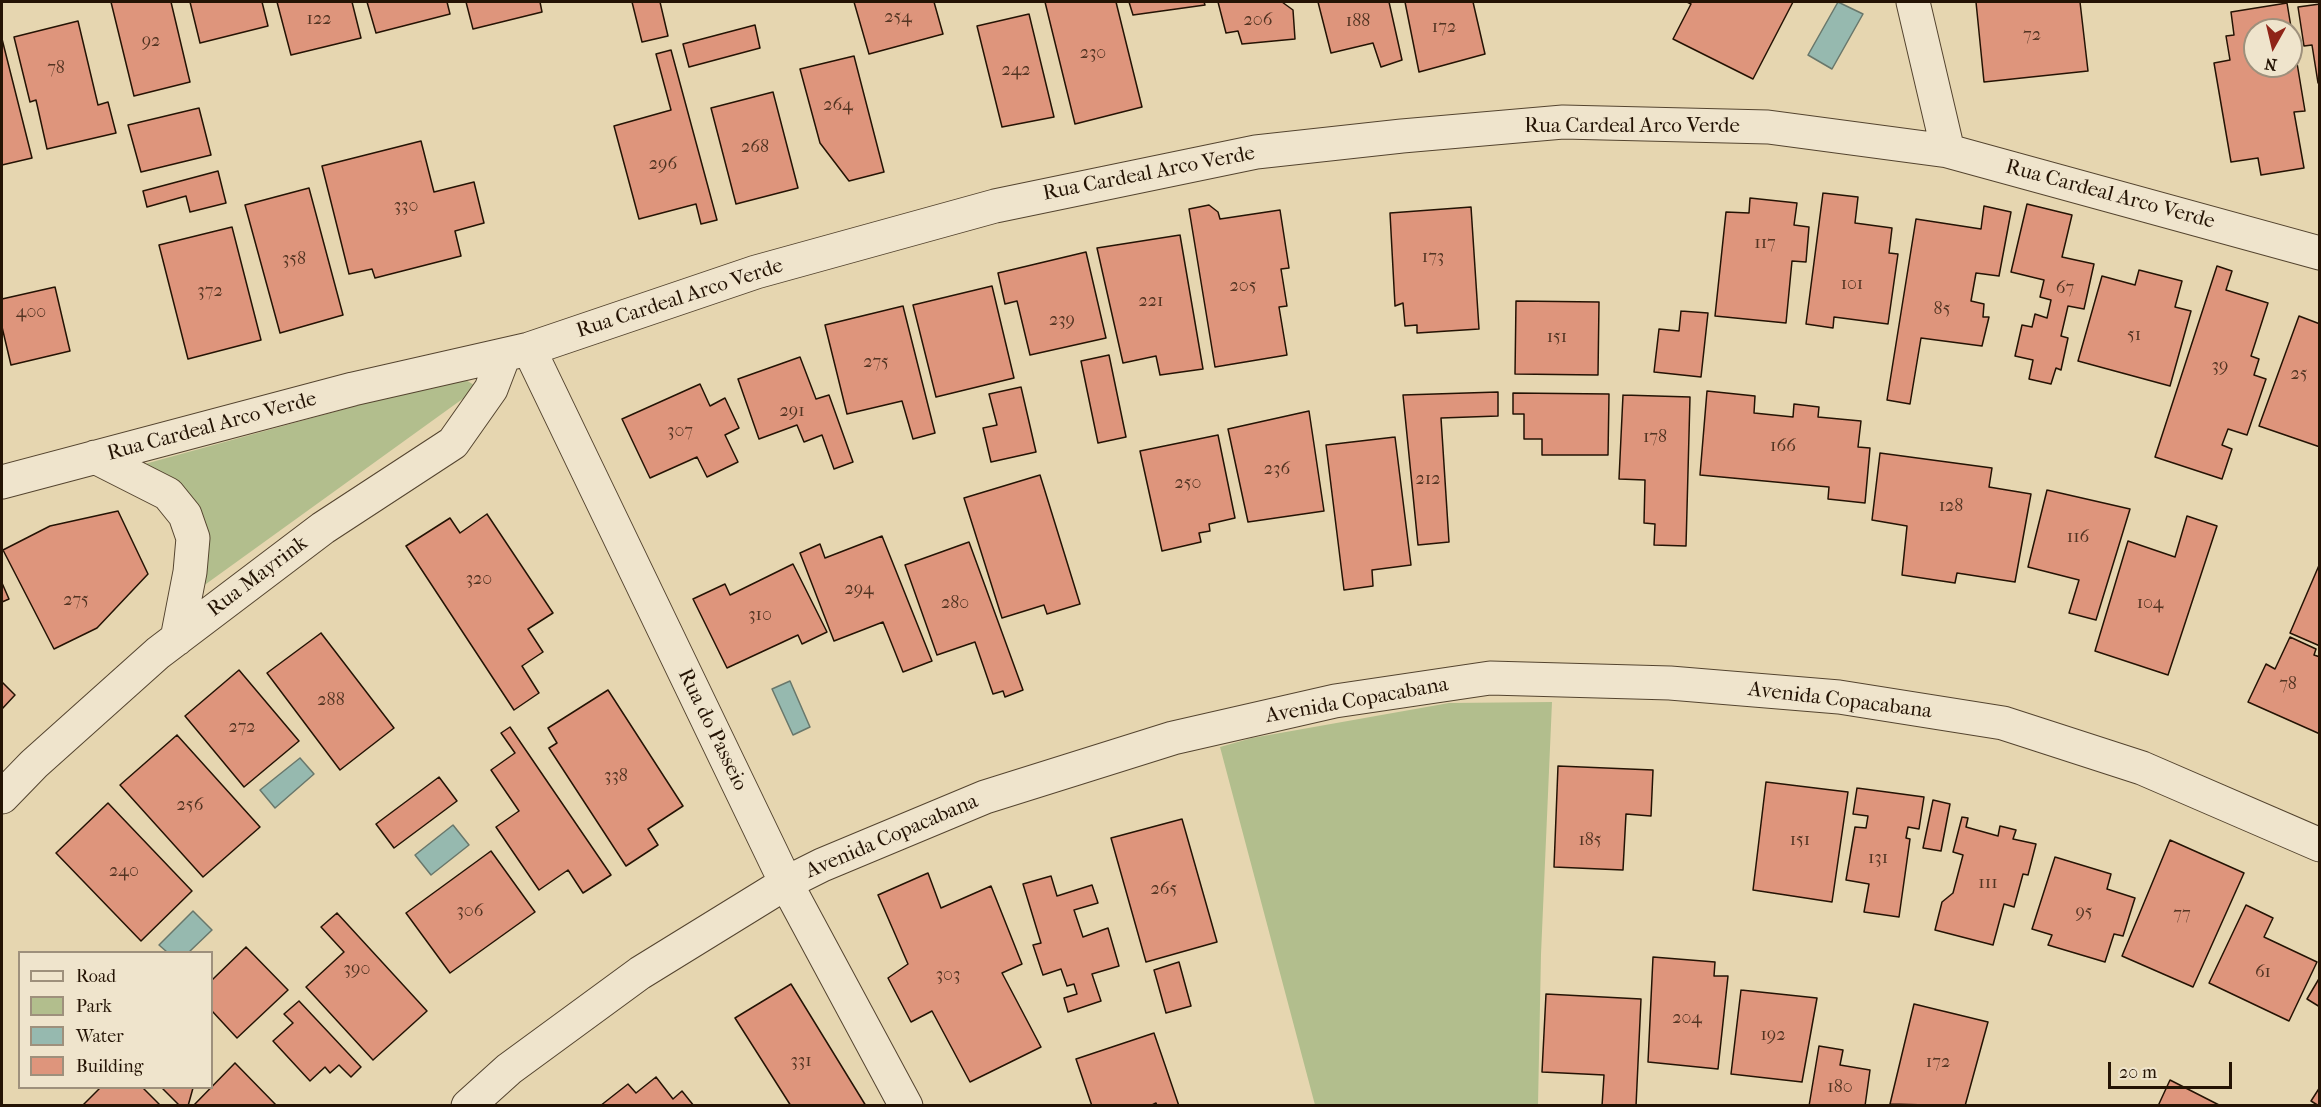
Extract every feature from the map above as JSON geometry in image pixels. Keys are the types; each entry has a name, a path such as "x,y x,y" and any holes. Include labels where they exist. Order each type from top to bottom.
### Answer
{"street":[{"path":"1913,2 1948,151"},
{"name":"Rua Cardeal Arco Verde","path":"2,482 353,390 517,352 756,272 994,206 1256,152 1402,136 1563,122 1768,128 1948,151 2319,252"},
{"name":"Rua Mayrink","path":"2,797 34,764 158,653 323,528 453,442 517,352"},
{"name":"Rua do Passeio","path":"517,352 786,883 906,1106"},
{"path":"95,457 168,494 185,515 193,538 190,572 177,639"},
{"name":"Avenida Copacabana","path":"468,1106 509,1069 640,973 786,883 822,865 985,797 1173,738 1335,701 1490,678 1670,684 1839,697 2003,723 2142,768 2319,845"}],"green space":[{"path":"461,377 474,385 468,395 199,589 208,534 186,490 141,465"},
{"path":"1552,702 1541,954 1538,1105 1315,1105 1220,747 1252,738 1449,703"}],"water":[{"path":"1838,2 1863,14 1832,69 1808,55"},
{"path":"790,681 810,727 793,735 772,689"},
{"path":"300,758 314,774 275,808 260,790"},
{"path":"453,825 469,845 431,875 415,855"},
{"path":"193,911 212,930 190,951 166,951 159,945"}],"building":[{"path":"111,2 171,2 190,82 134,96"},
{"path":"190,2 262,2 268,26 200,43"},
{"path":"277,2 352,2 361,38 291,55"},
{"path":"367,2 447,2 450,14 376,33"},
{"path":"466,2 540,2 542,12 473,29"},
{"path":"632,2 660,2 668,36 642,42"},
{"path":"854,2 934,2 943,34 869,54"},
{"path":"1045,2 1116,2 1142,107 1075,124"},
{"path":"1129,2 1204,2 1205,5 1133,15"},
{"path":"1218,2 1282,2 1293,10 1295,39 1242,44 1238,31 1226,33"},
{"path":"1318,2 1389,2 1402,60 1381,67 1373,43 1331,53"},
{"path":"1405,2 1473,2 1485,54 1419,72"},
{"path":"1687,2 1793,2 1753,79 1673,39 1691,4"},
{"path":"1976,2 2080,2 2088,71 1984,82"},
{"path":"2287,3 2290,18 2243,18 2243,78 2300,78 2305,111 2294,112 2304,168 2261,175 2258,158 2231,162 2214,63 2230,60 2226,36 2234,35 2231,12"},
{"path":"2320,4 2320,82 2318,83 2312,45 2304,46 2303,18 2300,18 2298,7"},
{"path":"1029,14 1054,117 1002,127 977,26"},
{"path":"78,21 98,105 108,102 116,133 47,149 36,100 30,102 14,37"},
{"path":"755,25 760,48 689,67 683,44"},
{"path":"2,39 32,158 2,165"},
{"path":"671,50 717,220 701,224 696,204 639,219 614,126 671,110 656,54"},
{"path":"854,56 884,172 849,181 820,143 800,69"},
{"path":"773,92 798,188 736,204 711,108"},
{"path":"199,108 211,155 141,172 128,125"},
{"path":"421,141 434,192 474,182 484,223 455,231 461,256 375,278 372,269 349,274 322,166"},
{"path":"218,171 226,203 190,212 186,196 147,207 143,191"},
{"path":"309,188 343,315 280,333 245,205"},
{"path":"1823,193 1858,197 1855,223 1892,228 1889,253 1898,254 1888,324 1834,317 1833,328 1806,324"},
{"path":"1750,198 1797,203 1794,225 1809,227 1806,262 1792,261 1786,323 1715,316 1726,212 1749,213"},
{"path":"2027,204 2072,215 2062,257 2094,264 2084,309 2068,306 2061,336 2068,338 2061,370 2056,368 2051,384 2029,379 2033,360 2015,356 2022,325 2032,327 2035,314 2047,318 2051,300 2040,297 2044,280 2011,272"},
{"path":"1209,205 1218,212 1220,219 1280,210 1289,268 1281,269 1287,306 1279,307 1287,355 1215,367 1189,209"},
{"path":"1984,206 2011,212 1999,276 1976,273 1971,301 1984,304 1983,317 1989,317 1982,346 1921,338 1910,404 1887,400 1916,219 1981,229"},
{"path":"1471,207 1479,329 1417,333 1417,325 1405,326 1403,303 1395,306 1390,213"},
{"path":"232,227 261,340 188,359 159,245"},
{"path":"1180,235 1203,369 1160,375 1156,356 1123,363 1097,248"},
{"path":"1086,252 1106,338 1030,355 1017,301 1005,304 998,273"},
{"path":"2217,266 2232,271 2226,290 2268,303 2251,356 2259,359 2254,375 2266,379 2247,435 2228,429 2222,445 2232,449 2222,479 2155,457"},
{"path":"2139,270 2182,281 2175,307 2191,311 2170,386 2078,361 2102,276 2135,285"},
{"path":"992,286 1014,378 936,397 913,305"},
{"path":"55,287 70,351 11,365 2,327 2,299"},
{"path":"1516,301 1599,302 1598,375 1515,374"},
{"path":"903,306 935,433 913,439 902,401 847,414 825,325"},
{"path":"1681,311 1708,313 1701,377 1654,372 1659,329 1679,331"},
{"path":"2299,316 2320,324 2320,447 2259,426"},
{"path":"1109,355 1126,437 1098,443 1081,361"},
{"path":"800,357 816,399 829,395 853,462 834,469 822,435 804,442 797,425 759,439 738,379"},
{"path":"700,384 710,406 725,398 739,428 725,435 738,462 707,477 697,457 650,478 622,419"},
{"path":"1021,387 1036,452 991,462 983,428 997,425 989,394"},
{"path":"1707,391 1755,396 1754,413 1793,417 1794,404 1819,407 1818,417 1861,421 1858,447 1870,448 1865,503 1828,499 1829,487 1700,475"},
{"path":"1498,392 1498,416 1441,418 1449,542 1418,545 1403,395"},
{"path":"1513,393 1609,394 1608,455 1542,455 1542,439 1524,439 1524,414 1513,414"},
{"path":"1623,395 1690,397 1686,546 1654,545 1655,524 1644,523 1645,480 1619,479"},
{"path":"1309,411 1324,511 1248,522 1228,429"},
{"path":"1218,435 1235,518 1209,524 1210,531 1199,533 1201,542 1162,551 1140,451"},
{"path":"1395,437 1411,565 1372,570 1373,586 1344,590 1326,445"},
{"path":"1880,453 1992,468 1989,487 2031,494 2015,582 1957,573 1955,583 1902,575 1907,526 1872,520"},
{"path":"1040,475 1080,604 1047,614 1044,605 1002,618 964,498"},
{"path":"2047,490 2130,509 2096,620 2069,613 2079,580 2028,567"},
{"path":"118,511 148,574 97,628 54,649 3,550 50,526"},
{"path":"487,514 553,613 528,629 543,652 522,666 539,693 514,710 406,546 450,518 460,533"},
{"path":"2187,516 2217,526 2168,675 2095,651 2128,541 2175,557"},
{"path":"882,536 932,661 903,672 883,622 834,641 800,553 820,544 825,558"},
{"path":"969,542 1023,690 1005,697 1003,691 993,694 975,642 937,655 905,565"},
{"path":"2320,563 2320,646 2290,633"},
{"path":"793,564 827,632 802,644 798,635 727,668 693,599 725,584 730,595"},
{"path":"2,583 9,599 2,602"},
{"path":"321,633 394,728 340,770 267,673"},
{"path":"2290,637 2316,649 2314,655 2320,657 2320,734 2248,702 2266,664 2275,669"},
{"path":"239,670 299,741 244,787 185,716"},
{"path":"2,682 15,695 2,709"},
{"path":"608,690 683,806 648,829 658,845 626,866 549,748 557,743 548,728"},
{"path":"510,727 611,875 583,893 568,870 539,890 496,827 519,811 491,770 515,753 501,733"},
{"path":"177,735 260,827 203,877 120,785"},
{"path":"1558,766 1653,770 1651,816 1626,814 1623,870 1554,867"},
{"path":"439,777 457,801 394,848 376,824"},
{"path":"1766,782 1848,792 1832,902 1753,890"},
{"path":"1857,788 1924,797 1919,829 1908,827 1906,838 1910,839 1899,917 1864,912 1869,884 1846,880 1855,827 1866,828 1868,816 1853,814"},
{"path":"1933,800 1950,804 1941,851 1923,848"},
{"path":"108,803 192,891 141,941 56,853"},
{"path":"1962,817 1968,818 1966,827 1998,836 2000,826 2016,830 2013,839 2036,844 2028,875 2023,874 2014,907 2004,904 1993,945 1935,930 1942,902 1953,893 1963,855 1953,852"},
{"path":"1182,819 1217,942 1146,962 1111,838"},
{"path":"2170,840 2244,873 2193,987 2122,956"},
{"path":"491,851 535,912 450,973 406,913"},
{"path":"2055,857 2111,874 2107,889 2135,898 2123,936 2114,934 2105,962 2048,945 2052,935 2032,929"},
{"path":"928,873 941,908 991,886 1022,964 1002,973 1041,1047 970,1082 932,1011 911,1022 888,978 908,964 878,895"},
{"path":"1051,876 1057,896 1092,885 1098,903 1074,910 1083,937 1108,928 1119,966 1092,974 1101,1001 1068,1012 1064,998 1077,994 1074,984 1067,986 1061,969 1043,975 1033,945 1041,943 1023,884"},
{"path":"2246,905 2273,918 2264,937 2317,962 2289,1021 2209,983"},
{"path":"337,913 427,1011 373,1060 306,987 344,952 321,927"},
{"path":"246,947 288,990 237,1038 213,1012 213,979"},
{"path":"1653,957 1715,962 1714,976 1728,976 1718,1069 1648,1062"},
{"path":"1179,962 1191,1006 1166,1013 1154,970"},
{"path":"2320,977 2320,1007 2307,999"},
{"path":"791,984 866,1106 791,1106 735,1018"},
{"path":"1741,990 1817,998 1802,1082 1731,1074"},
{"path":"1546,994 1641,999 1636,1106 1602,1106 1604,1075 1542,1072"},
{"path":"299,1001 361,1067 351,1077 339,1065 330,1073 325,1067 310,1081 273,1041 293,1023 284,1014"},
{"path":"1914,1004 1988,1022 1965,1106 1890,1104"},
{"path":"1154,1033 1179,1106 1157,1106 1156,1103 1150,1106 1092,1106 1076,1059"},
{"path":"1819,1046 1843,1050 1840,1065 1870,1070 1865,1106 1809,1106"},
{"path":"235,1063 277,1106 193,1106 210,1089 213,1089 213,1086"},
{"path":"656,1077 673,1099 682,1091 694,1106 600,1106 628,1084 636,1093"},
{"path":"2170,1080 2221,1106 2158,1106"},
{"path":"2320,1087 2320,1106 2319,1106 2311,1101"},
{"path":"99,1089 144,1089 161,1106 82,1106"},
{"path":"163,1089 193,1089 188,1106 180,1106"}]}
